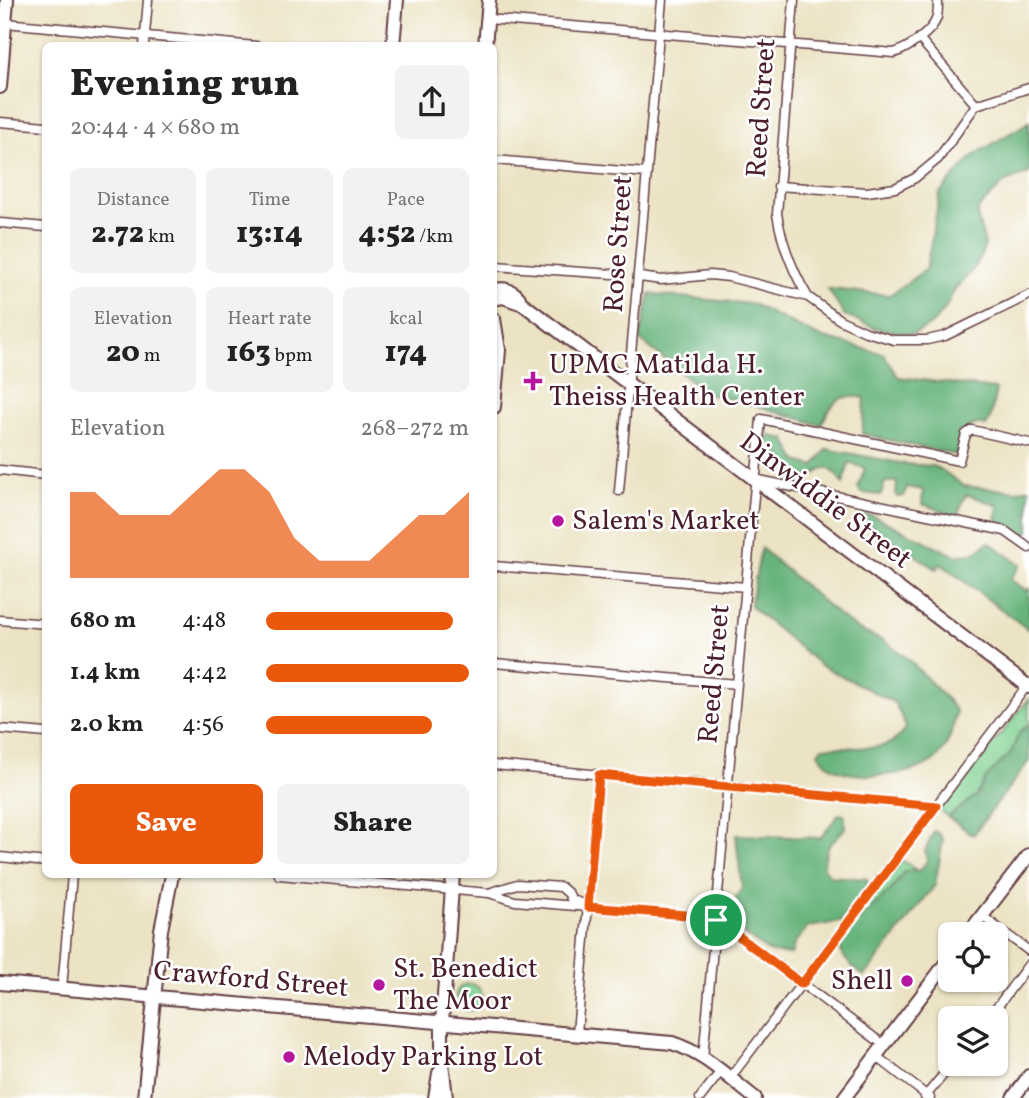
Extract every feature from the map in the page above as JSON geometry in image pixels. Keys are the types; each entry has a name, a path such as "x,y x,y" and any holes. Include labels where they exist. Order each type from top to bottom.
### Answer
{"street":[{"path":"0,87 8,0"},
{"path":"144,42 148,0"},
{"path":"393,42 397,0"},
{"path":"485,42 489,0"},
{"name":"Rose Street","path":"620,491 663,0"},
{"name":"Reed Street","path":"794,0 777,214 788,261 807,297"},
{"path":"488,19 894,53 901,51 932,27 937,18 938,0"},
{"path":"5,23 216,42"},
{"path":"919,37 976,105"},
{"path":"778,186 867,192 895,188 915,178 939,159 976,105 1029,88"},
{"path":"0,122 42,126"},
{"path":"497,160 647,173"},
{"path":"0,223 42,227"},
{"path":"497,265 613,274"},
{"path":"640,277 662,280 710,275 729,277 807,297 840,320 866,332 894,340 945,337 1029,297"},
{"name":"Dinwiddie Street","path":"497,289 504,288 515,293 523,304"},
{"name":"Dinwiddie Street","path":"497,298 503,297 523,304 1028,685"},
{"path":"497,338 497,373"},
{"name":"Reed Street","path":"703,1058 761,419 959,461 966,434 972,430 1029,443"},
{"path":"0,470 42,475"},
{"path":"755,479 1005,531 1029,548"},
{"path":"497,566 746,587"},
{"path":"0,620 42,624"},
{"path":"497,663 737,684"},
{"path":"700,1098 725,1075 802,984 1028,685"},
{"path":"0,729 42,733"},
{"path":"497,765 936,806"},
{"path":"577,1033 599,775"},
{"path":"977,922 1029,855"},
{"path":"0,857 42,862"},
{"path":"62,988 72,878"},
{"path":"144,1098 153,996 164,909 171,878"},
{"path":"313,878 489,893 510,900 716,920 884,1045"},
{"path":"446,1098 442,1062 442,1022 453,878"},
{"path":"489,893 511,884 565,889"},
{"path":"510,900 506,894 511,884"},
{"path":"565,889 571,899 588,907"},
{"path":"562,905 566,900 565,889"},
{"path":"982,916 1029,951"},
{"path":"998,1006 1029,964"},
{"path":"844,1098 938,974"},
{"name":"Crawford Street","path":"0,983 672,1043 688,1048 755,1098"},
{"path":"876,1056 927,1097 943,1076"},
{"path":"435,1098 442,1062"},
{"path":"1013,1098 1029,1076"}],"green space":[{"path":"1029,122 1029,173 1005,182 979,208 977,215 985,245 980,258 955,289 944,311 931,325 913,334 875,328 844,315 828,289 890,295 926,269 940,193 974,155"},
{"path":"650,294 752,304 817,336 884,354 898,377 996,389 990,419 986,426 976,424 963,431 956,455 862,434 865,398 848,397 837,401 821,425 708,394 639,339"},
{"path":"767,435 785,439 797,461 814,466 827,449 905,464 933,466 964,486 1017,491 1029,488 1029,531 1025,537 996,519 999,506 969,495 965,496 957,516 922,504 923,490 907,487 904,496 896,496 897,482 885,482 881,495 862,493 858,488 865,468 849,463 843,484 832,470 828,469 821,470 810,478 794,476 780,455 767,447"},
{"path":"860,515 871,515 956,556 974,553 989,542 1021,565 1010,579 1027,591 1029,589 1029,630 941,564 936,569 867,523"},
{"path":"761,548 843,619 859,630 884,641 906,657 944,696 956,711 955,717 947,743 933,760 908,771 863,775 838,770 822,759 818,753 822,747 879,747 899,737 906,727 895,703 820,665 750,606"},
{"path":"1029,699 1029,724 1019,733 1011,753 986,778 976,796 948,817 939,810"},
{"path":"1029,724 1029,761 973,835 948,817 976,796 986,778 1011,753 1019,733"},
{"path":"839,814 845,815 845,828 827,848 823,866 830,876 867,879 869,886 840,922 808,927 795,942 791,955 771,953 728,923 727,910 742,889 736,835 820,838"},
{"path":"934,831 943,840 935,885 865,976 848,962 840,943 850,928 892,889 904,872 920,870 927,861 925,851"},
{"path":"902,860 916,870 911,870 899,879 872,910 850,928"},
{"path":"469,984 478,988 482,997 478,1006 469,1010 460,1006 456,997 460,988"}],"place":[{"name":"UPMC Matilda H. Theiss Health Center","path":"533,381"},
{"name":"Salem's Market","path":"558,521"},
{"name":"Shell","path":"907,981"},
{"name":"St. Benedict The Moor","path":"379,985"},
{"name":"Melody Parking Lot","path":"289,1057"}],"route":[{"path":"599,775 936,806 802,984 716,920 710,917 588,907 599,775"}]}
